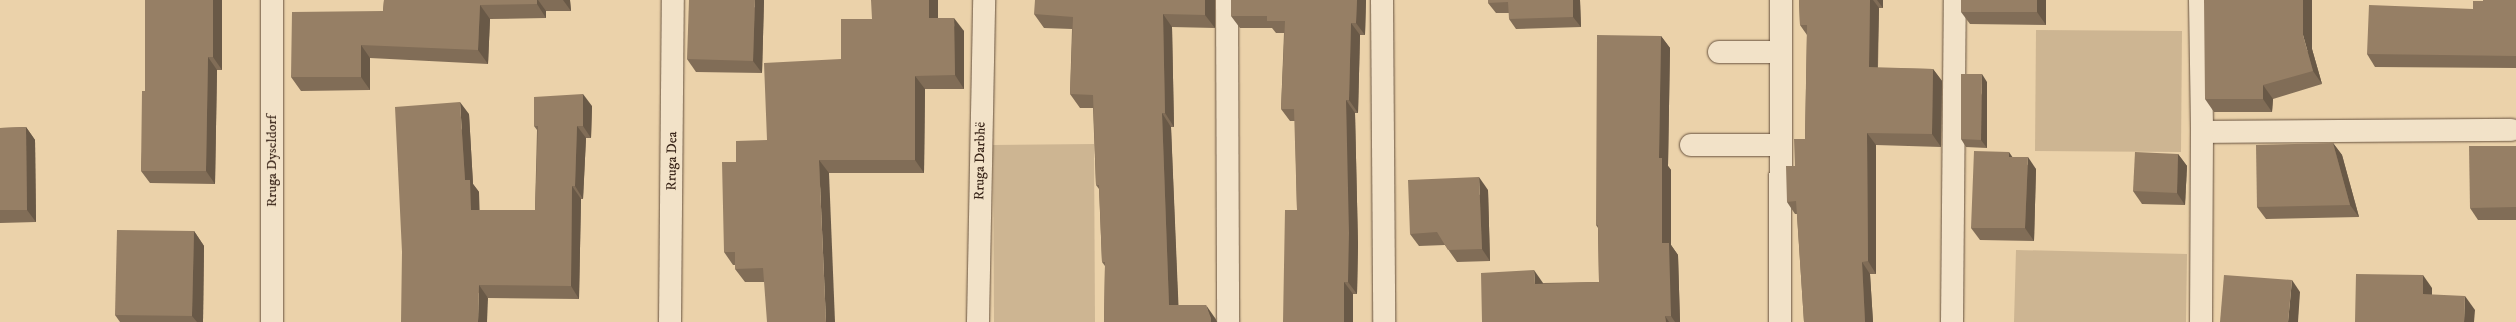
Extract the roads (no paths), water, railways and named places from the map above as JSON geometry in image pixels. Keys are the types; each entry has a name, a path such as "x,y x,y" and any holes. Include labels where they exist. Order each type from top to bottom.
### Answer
{"street":[{"name":"Rruga Dyseldorf","path":"272,0 272,322"},
{"name":"Rruga Dea","path":"670,322 673,0"},
{"name":"Rruga Darbhë","path":"978,322 984,0"},
{"path":"1228,0 1228,322"},
{"path":"1382,0 1384,322"},
{"path":"1780,322 1781,0"},
{"path":"1952,322 1955,0"},
{"path":"2200,0 2202,132 2201,322"},
{"path":"1719,52 1781,52"},
{"path":"2202,132 2511,130"},
{"path":"1691,145 1781,145"}]}
